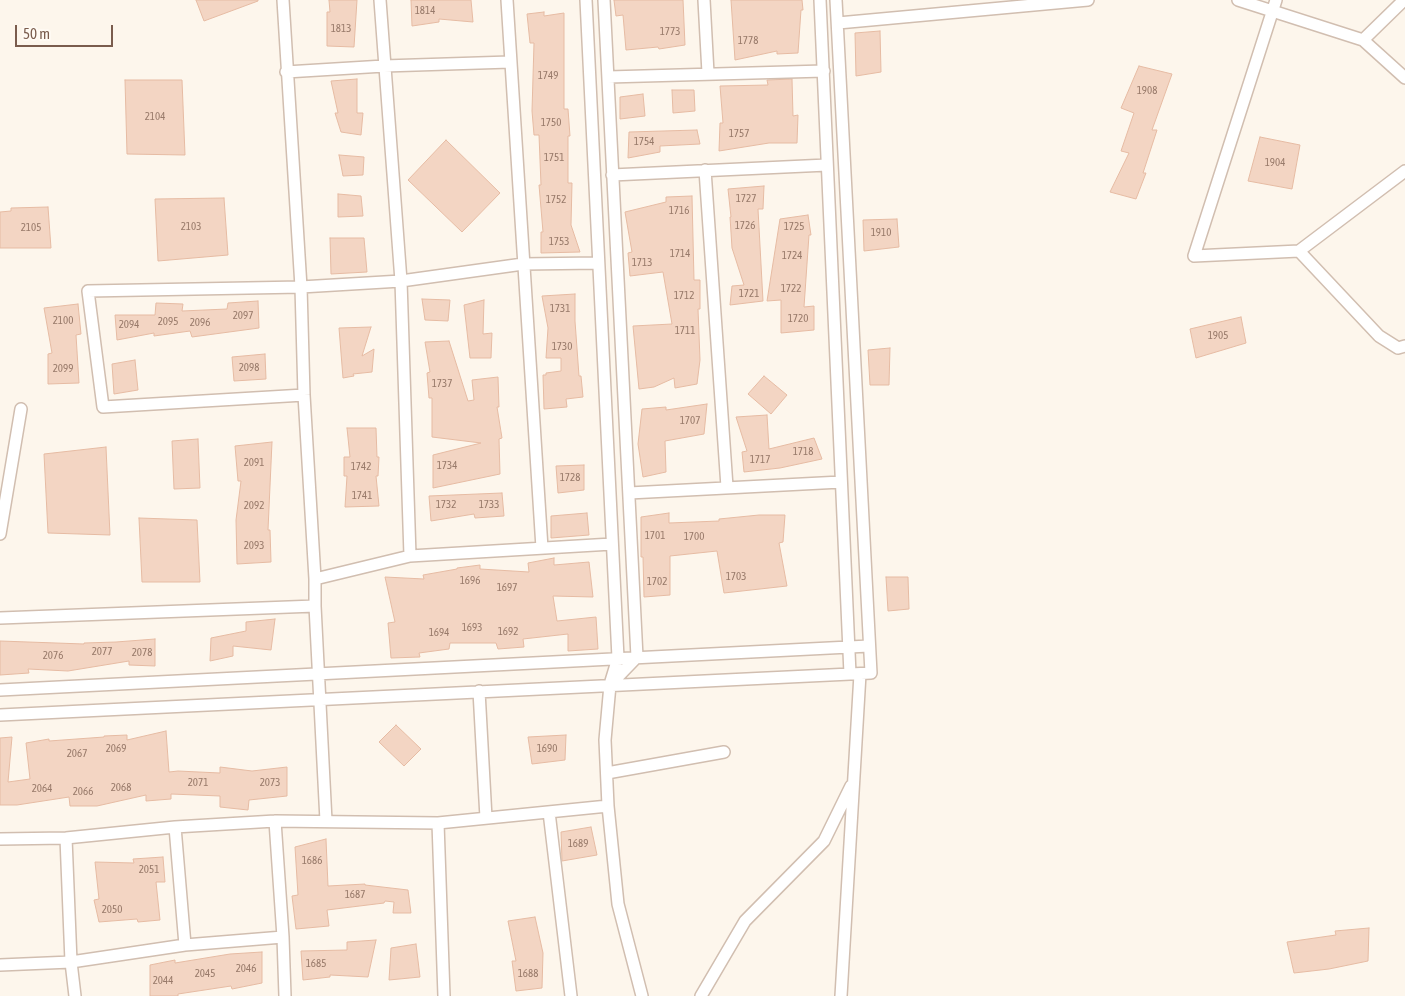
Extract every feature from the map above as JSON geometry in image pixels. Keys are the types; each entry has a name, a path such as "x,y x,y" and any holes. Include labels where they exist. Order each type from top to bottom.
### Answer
{"street":[{"path":"283,0 286,72 301,287 304,395 326,821"},
{"path":"380,0 401,281 410,556"},
{"path":"507,0 542,548"},
{"path":"586,0 618,658 610,685 605,740 608,806 618,904 642,996"},
{"path":"604,0 637,657 610,685"},
{"path":"704,0 708,73"},
{"path":"820,0 849,647 855,674 854,780 841,996"},
{"path":"0,714 871,673 836,0"},
{"path":"838,23 1028,3 1088,0"},
{"path":"1238,0 1363,40 1405,78"},
{"path":"1276,0 1194,256 1299,251 1405,171"},
{"path":"1363,40 1404,0"},
{"path":"286,72 384,66 510,62"},
{"path":"608,77 824,71"},
{"path":"612,175 827,165"},
{"path":"705,170 727,487"},
{"path":"1299,251 1378,336 1398,348 1405,346"},
{"path":"304,395 103,407 88,291 301,287 401,281 523,264 598,263"},
{"path":"0,534 21,409"},
{"path":"629,493 841,482"},
{"path":"315,579 410,556 612,544"},
{"path":"0,618 315,606"},
{"path":"0,690 870,646"},
{"path":"479,691 486,818"},
{"path":"607,773 724,752"},
{"path":"702,996 745,921 824,841 854,780"},
{"path":"0,839 66,838 175,827 275,821 438,822 608,806"},
{"path":"549,812 571,996"},
{"path":"275,821 285,996"},
{"path":"438,822 444,996"},
{"path":"175,827 185,945"},
{"path":"66,838 71,962 75,996"},
{"path":"0,965 71,962 185,945 283,937"}],"building":[{"path":"196,0 258,0 258,1 204,21"},
{"path":"329,0 357,0 354,47 327,46 327,12 330,12"},
{"path":"411,0 471,0 473,22 439,19 439,22 412,26"},
{"path":"614,0 683,0 685,45 659,49 658,47 626,50 623,15 616,16"},
{"path":"731,0 802,0 803,10 801,10 798,53 777,54 777,51 735,60"},
{"path":"544,12 544,16 564,13 564,109 568,109 570,136 568,136 568,183 572,183 571,225 580,252 541,253 541,232 543,232 539,185 541,185 539,135 534,135 532,111 534,43 530,43 527,14"},
{"path":"880,31 881,72 856,76 855,33"},
{"path":"1139,66 1172,74 1152,130 1157,130 1143,173 1146,173 1136,199 1110,192 1129,153 1121,151 1134,113 1121,108"},
{"path":"357,79 357,113 363,113 361,135 341,132 335,113 338,113 331,81"},
{"path":"792,79 793,116 798,115 797,143 769,143 719,151 720,123 723,123 720,86 768,85 767,80"},
{"path":"125,80 182,80 185,155 127,154"},
{"path":"672,90 694,90 695,111 673,113"},
{"path":"643,94 645,116 620,119 620,97"},
{"path":"697,130 700,144 660,146 660,152 628,158 629,132"},
{"path":"1260,137 1300,145 1292,189 1248,181"},
{"path":"446,140 500,193 462,232 408,180"},
{"path":"339,155 364,157 363,175 343,176"},
{"path":"764,186 763,209 758,209 763,301 730,305 732,286 744,285 732,248 728,189"},
{"path":"338,194 361,196 363,216 338,217"},
{"path":"692,196 694,280 700,280 700,309 698,309 700,360 697,384 675,388 674,378 654,387 639,389 633,326 672,324 663,272 630,276 628,253 632,252 625,212 666,202 666,197"},
{"path":"224,198 228,255 158,261 155,199"},
{"path":"48,207 51,248 0,248 0,212 11,211 11,208"},
{"path":"808,215 811,235 809,235 804,307 814,306 814,330 781,333 781,300 767,301 780,219"},
{"path":"897,219 899,247 864,251 863,220"},
{"path":"330,238 364,238 367,272 331,274"},
{"path":"575,294 579,376 581,376 583,397 566,399 567,407 544,409 543,375 561,371 561,358 546,358 548,328 542,296"},
{"path":"422,299 450,300 448,321 425,320"},
{"path":"484,300 483,334 492,333 491,358 470,358 464,305"},
{"path":"258,301 259,328 192,337 190,331 154,336 154,333 117,340 115,315 155,315 156,303 183,304 182,311 227,309 228,303"},
{"path":"78,304 81,334 76,335 79,383 48,384 48,354 52,353 44,308"},
{"path":"1241,317 1246,343 1196,358 1190,329"},
{"path":"371,327 362,356 374,349 372,372 353,374 354,376 343,378 339,328"},
{"path":"449,341 468,401 474,400 472,380 498,377 499,407 497,407 502,438 499,439 500,474 433,488 433,455 481,443 432,437 432,398 429,398 427,373 430,372 425,342"},
{"path":"890,348 889,385 870,385 868,350"},
{"path":"265,354 266,379 234,381 232,357"},
{"path":"135,360 138,390 114,394 112,364"},
{"path":"764,376 787,395 771,414 748,394"},
{"path":"707,404 704,434 665,441 666,472 643,477 638,444 642,409 666,407 666,410"},
{"path":"767,415 769,449 814,438 822,459 780,468 744,472 742,452 747,451 736,417"},
{"path":"347,428 376,428 377,457 379,457 378,476 376,476 379,506 345,507 347,476 344,476 344,457 350,457"},
{"path":"198,439 200,488 174,489 172,441"},
{"path":"272,442 268,530 270,530 271,562 237,564 236,520 241,481 238,481 235,446"},
{"path":"106,447 110,535 48,533 44,454"},
{"path":"584,465 584,490 558,493 556,466"},
{"path":"502,493 504,516 475,518 474,514 431,521 429,496"},
{"path":"587,513 589,535 551,538 551,516"},
{"path":"669,513 669,523 719,521 719,519 759,515 785,515 783,542 779,543 787,586 724,593 717,551 670,556 670,595 644,597 641,517"},
{"path":"139,518 197,520 200,582 142,582"},
{"path":"554,558 554,565 589,562 593,597 553,596 557,621 596,617 598,649 568,651 568,634 523,639 524,647 498,649 496,643 450,643 449,649 419,653 420,657 391,658 388,623 395,622 385,577 424,579 423,575 480,565 480,569 529,572 528,563"},
{"path":"886,577 908,577 909,609 888,611"},
{"path":"275,619 271,650 233,646 233,656 210,661 211,638 246,631 246,622"},
{"path":"155,639 155,666 129,665 129,661 68,671 28,669 29,673 0,675 0,641 84,644"},
{"path":"396,725 421,749 404,766 379,742"},
{"path":"166,731 169,772 220,773 220,767 252,771 287,767 287,796 249,800 248,810 220,807 220,796 171,794 171,799 146,801 146,795 97,806 70,806 69,797 17,805 0,805 0,738 12,737 8,782 30,779 26,743 49,739 49,741 127,735 127,740"},
{"path":"566,735 565,760 532,764 528,737"},
{"path":"591,827 597,855 562,861 561,832"},
{"path":"326,839 328,886 365,884 408,890 411,913 393,913 394,902 385,901 384,903 327,910 329,926 296,929 292,896 298,895 295,847"},
{"path":"163,857 165,882 156,882 160,920 138,922 137,919 99,922 94,900 99,899 95,862 134,863 133,859"},
{"path":"535,917 543,953 542,988 516,991 512,961 516,961 508,921"},
{"path":"1369,928 1368,961 1329,969 1294,973 1287,942 1336,935 1335,931"},
{"path":"376,940 368,977 330,975 330,977 303,980 301,951 347,950 347,942"},
{"path":"416,944 420,977 389,980 391,948"},
{"path":"262,952 262,983 232,989 231,986 178,994 178,996 150,996 150,965 175,960 175,963 230,954"}]}
